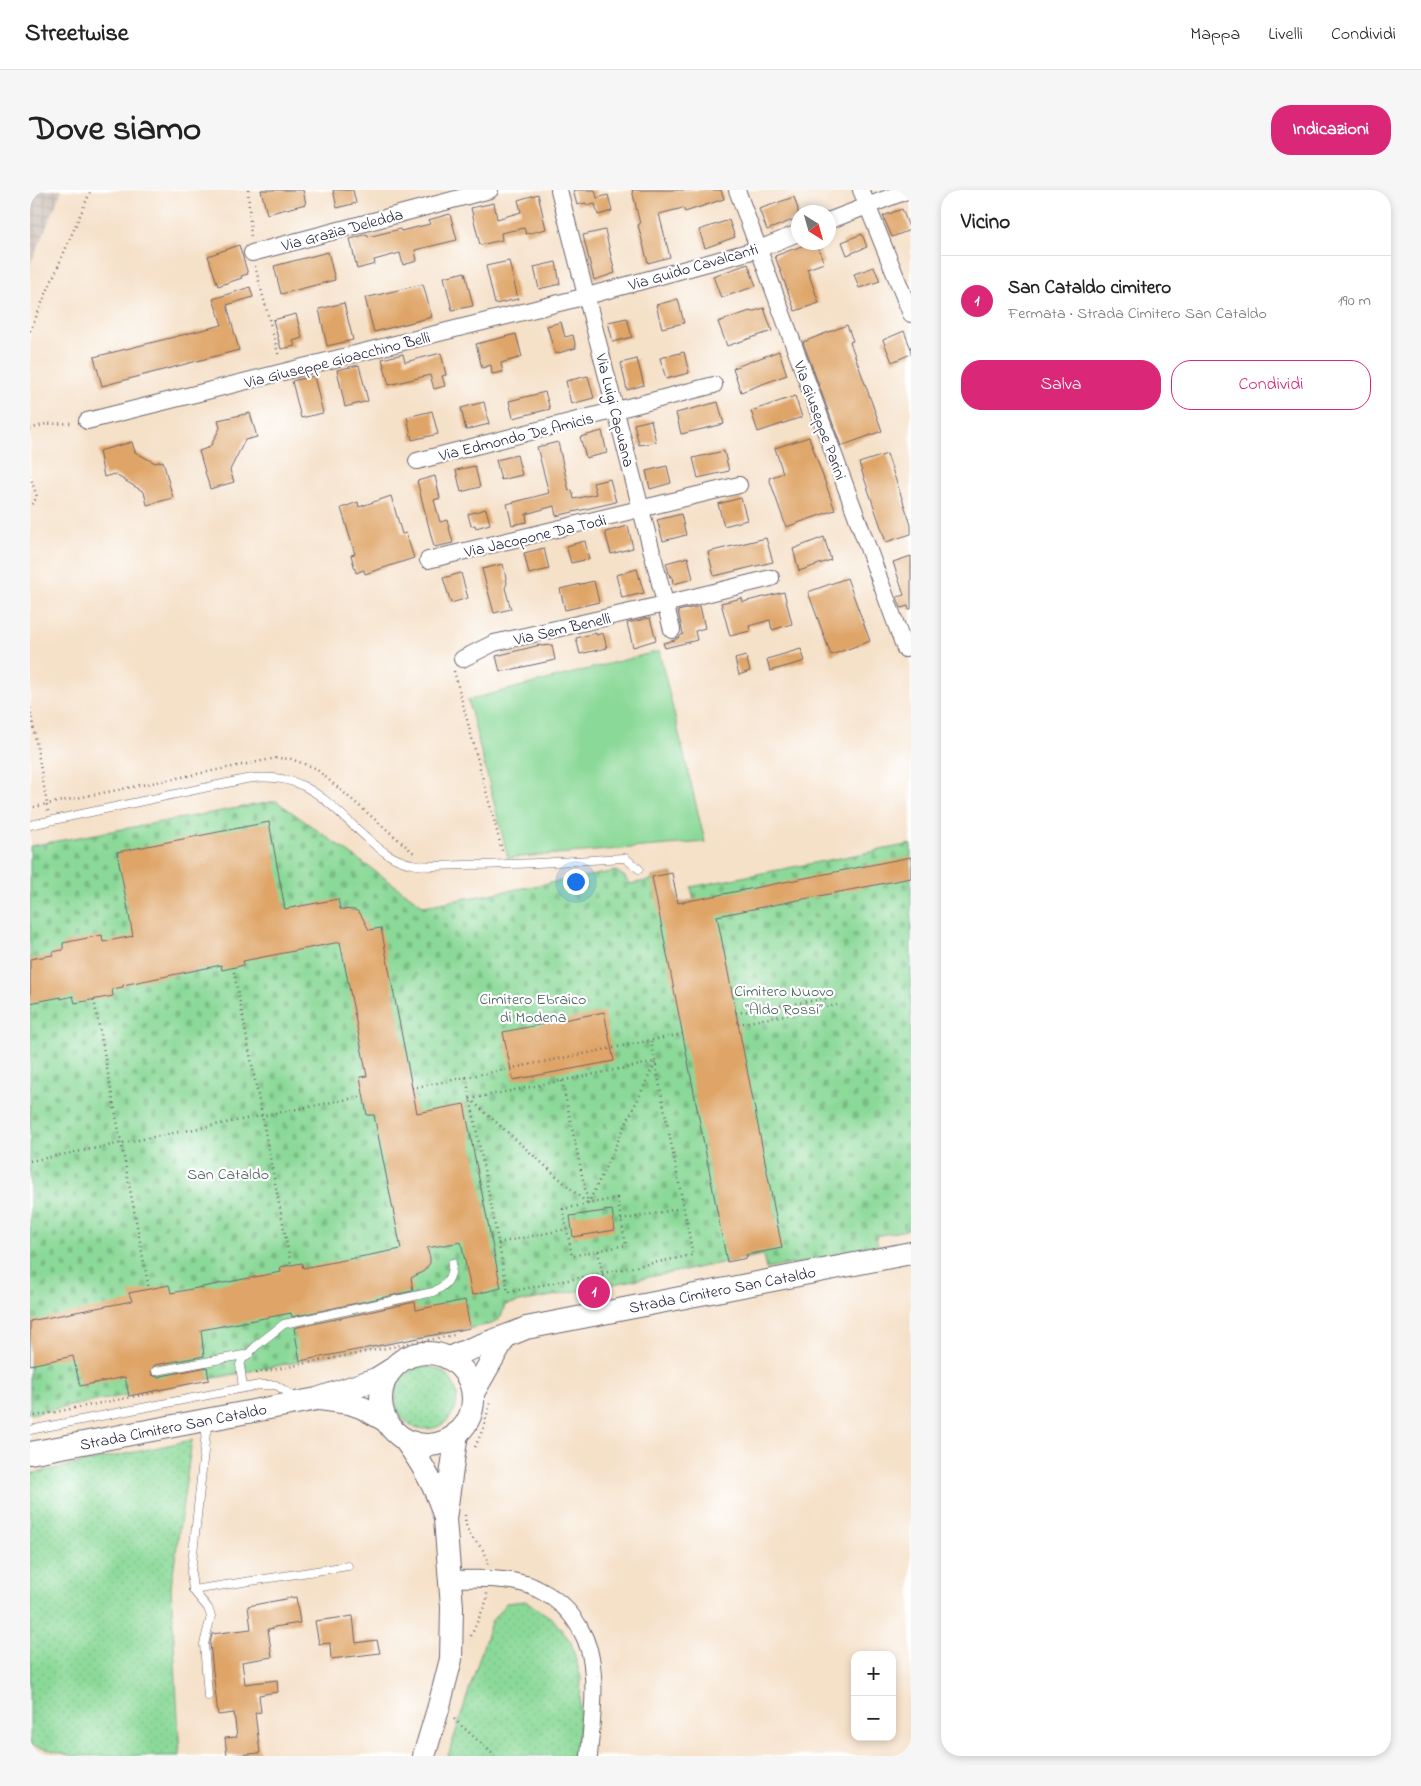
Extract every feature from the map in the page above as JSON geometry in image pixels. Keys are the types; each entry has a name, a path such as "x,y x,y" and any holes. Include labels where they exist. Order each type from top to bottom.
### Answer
{"street":[{"name":"Via Grazia Deledda","path":"252,253 490,190"},
{"name":"Via Luigi Capuana","path":"559,190 672,630"},
{"name":"Via Giuseppe Parini","path":"737,190 905,649"},
{"path":"861,190 911,314"},
{"path":"836,218 909,190"},
{"name":"Via Guido Cavalcanti","path":"587,296 759,249 791,236"},
{"name":"Via Giuseppe Gioacchino Belli","path":"87,422 587,296"},
{"name":"Via Edmondo De Amicis","path":"417,461 714,385"},
{"name":"Via Jacopone Da Todi","path":"428,560 739,486"},
{"name":"Via Sem Benelli","path":"462,659 494,643 771,578"},
{"name":"Strada Cimitero San Cataldo","path":"458,1354 526,1328 911,1253"},
{"path":"404,1439 415,1444 437,1444 448,1440 465,1425 473,1404 482,1396 505,1337"},
{"path":"455,1515 434,1486 417,1456 404,1439 386,1421 381,1408 380,1396 383,1383 390,1371 401,1360 417,1354 433,1353 458,1354 470,1382 482,1396"},
{"name":"Strada Cimitero San Cataldo","path":"30,1453 309,1400 376,1379 390,1371"},
{"name":"Strada Cimitero San Cataldo","path":"309,1400 349,1403 363,1408 386,1421"},
{"path":"424,1756 451,1658 452,1607 450,1579 455,1515 457,1433"},
{"path":"450,1579 488,1579 528,1584 549,1595 569,1612 580,1627 588,1645 593,1676 589,1756"}],"lane":[{"path":"30,825 246,779 261,777 278,778 293,781 312,790 383,852 413,865 506,865 625,858 639,869"},
{"path":"243,1388 240,1365 248,1354 284,1324 433,1292 450,1278 452,1264"},
{"path":"156,1371 248,1354"},
{"path":"30,1430 259,1385 276,1384 309,1400"},
{"path":"208,1419 191,1572 193,1590 208,1608 211,1616 204,1644 208,1696"},
{"path":"193,1590 348,1566"}],"path":[{"path":"30,331 90,190"},
{"path":"248,190 252,253 283,372"},
{"path":"30,429 46,424 87,422"},
{"path":"30,476 37,497 30,507"},
{"path":"462,659 454,668 454,674 506,865"},
{"path":"30,708 50,821"},
{"path":"30,808 277,758 291,759 315,768 408,848 434,866"},
{"path":"233,967 291,1265"},
{"path":"736,1013 836,997"},
{"path":"94,1000 149,1289"},
{"path":"738,1024 838,1005"},
{"path":"412,1088 683,1034"},
{"path":"466,1077 508,1292 693,1255 651,1041"},
{"path":"470,1099 655,1062"},
{"path":"588,1204 655,1062"},
{"path":"562,1081 588,1204"},
{"path":"30,1161 364,1096"},
{"path":"470,1099 588,1204"},
{"path":"616,1198 626,1245 572,1256 563,1209 588,1204 616,1198"},
{"path":"621,1220 684,1208"},
{"path":"498,1243 567,1229"},
{"path":"598,1251 606,1295"},
{"path":"242,1376 454,1335 458,1354"},
{"path":"30,1417 165,1391"},
{"path":"471,1454 483,1430 482,1396"},
{"path":"455,1515 480,1544 487,1558 487,1600 468,1642"},
{"path":"452,1717 496,1756"}],"shaded area":[{"path":"30,190 62,190 30,266"}],"green space":[{"path":"659,651 705,842 508,858 468,700"},
{"path":"276,801 424,906 616,871 625,877 629,884 652,880 652,877 672,873 678,903 694,900 691,887 911,844 911,1229 876,1236 878,1248 766,1269 763,1255 505,1305 501,1317 492,1324 30,1414 30,846"},
{"path":"420,1367 432,1367 448,1376 455,1386 457,1398 455,1410 448,1420 432,1429 420,1429 409,1424 400,1415 395,1404 395,1392 400,1381 409,1372"},
{"path":"192,1440 171,1587 180,1756 72,1756 30,1745 30,1474"},
{"path":"525,1601 553,1619 571,1642 581,1678 578,1756 448,1756 491,1622 506,1603"}],"building":[{"path":"261,190 303,190 306,204 267,214"},
{"path":"333,190 353,190 356,203 337,208"},
{"path":"573,190 595,190 597,198 608,195 612,211 598,215 595,204 587,206 586,203 577,205"},
{"path":"632,190 721,190 724,199 685,212 683,208 659,214 670,257 648,263 638,225 640,224"},
{"path":"538,194 546,229 526,234 524,228 501,233 502,240 480,245 471,208 494,203 497,219 521,212 518,200"},
{"path":"794,197 797,205 791,205 791,221 767,230 759,209"},
{"path":"902,209 910,230 892,237 883,216"},
{"path":"450,214 457,240 415,250 417,261 403,265 400,253 374,260 375,264 357,269 350,239 367,234 368,237 430,224 428,220"},
{"path":"729,220 735,237 705,248 699,230"},
{"path":"605,230 615,273 594,280 583,235"},
{"path":"862,234 867,247 847,255 842,242"},
{"path":"239,245 248,274 218,286 208,256"},
{"path":"791,250 819,250 824,263 807,269 819,303 795,311 775,256"},
{"path":"328,252 335,280 281,294 274,266"},
{"path":"509,261 518,299 495,304 486,266"},
{"path":"556,262 560,284 539,289 534,267"},
{"path":"748,264 756,286 721,298 713,276"},
{"path":"874,267 880,281 859,288 854,274"},
{"path":"465,272 473,306 452,310 444,277"},
{"path":"423,284 432,317 374,332 365,298"},
{"path":"250,287 253,297 227,305 239,350 102,386 94,357 222,325 213,299"},
{"path":"678,299 684,323 662,328 656,305"},
{"path":"344,303 353,340 327,346 319,309"},
{"path":"764,308 772,331 727,346 718,322"},
{"path":"296,314 302,338 293,341 295,346 281,349 273,320"},
{"path":"627,318 632,337 613,342 608,322"},
{"path":"561,322 565,337 573,335 576,348 555,354 547,326"},
{"path":"847,325 853,341 850,342 882,431 841,446 803,342"},
{"path":"904,331 911,354 892,362 883,340"},
{"path":"516,334 522,357 501,363 503,372 492,374 491,365 482,368 476,344"},
{"path":"779,351 787,375 741,392 733,368"},
{"path":"684,352 689,373 666,379 660,358"},
{"path":"441,353 446,375 442,376 445,386 434,389 430,375 389,385 382,359 403,354 405,362"},
{"path":"637,359 644,385 627,390 621,363"},
{"path":"359,365 368,401 345,407 337,370"},
{"path":"314,376 323,413 301,418 292,381"},
{"path":"588,376 594,398 571,404 566,381"},
{"path":"545,392 550,409 513,418 509,401"},
{"path":"795,396 802,417 758,432 751,411"},
{"path":"484,402 489,424 466,430 461,408"},
{"path":"718,402 724,424 681,434 676,413"},
{"path":"432,411 438,434 412,440 407,417"},
{"path":"250,413 257,437 245,440 230,470 234,482 210,489 199,451 210,447 220,428 218,420"},
{"path":"651,420 656,442 639,445 634,424"},
{"path":"602,431 607,453 586,458 580,437"},
{"path":"809,437 835,510 786,527 769,478 783,473 775,448"},
{"path":"132,442 135,452 155,463 163,461 173,498 147,505 144,492 114,474 104,477 99,451"},
{"path":"558,442 569,491 572,490 574,499 596,494 593,483 610,479 616,502 556,516 554,506 526,514 527,522 512,525 507,504 549,493 537,447"},
{"path":"724,451 729,471 698,478 693,458"},
{"path":"887,454 911,525 911,534 886,542 859,463"},
{"path":"517,455 522,475 501,480 496,460"},
{"path":"475,466 480,487 461,492 456,470"},
{"path":"667,466 671,483 650,489 646,471"},
{"path":"435,476 440,498 434,500 440,522 447,520 453,543 434,547 417,481"},
{"path":"391,496 402,534 406,533 414,558 365,574 364,570 356,573 351,555 355,554 341,508 358,502 359,507"},
{"path":"741,498 747,520 724,526 718,504"},
{"path":"486,509 490,524 476,528 475,525 471,526 468,514"},
{"path":"681,514 686,535 663,541 657,520"},
{"path":"628,526 633,548 611,554 605,532"},
{"path":"824,537 831,560 799,571 793,549"},
{"path":"766,538 773,562 714,576 708,552"},
{"path":"585,541 589,559 571,563 566,546"},
{"path":"544,548 549,569 529,574 524,553"},
{"path":"911,556 911,609 909,610 908,606 901,608 897,597 904,595 893,562"},
{"path":"688,557 693,579 673,584 672,576 670,577 666,563"},
{"path":"503,564 507,583 505,588 511,609 494,613 482,569"},
{"path":"637,569 644,593 622,598 616,575"},
{"path":"461,573 468,598 451,603 443,578"},
{"path":"847,578 870,641 831,655 808,592"},
{"path":"594,581 599,602 565,610 560,589"},
{"path":"784,592 792,624 772,630 770,620 749,626 750,631 730,636 721,603 742,598 743,602"},
{"path":"700,606 705,628 695,631 697,640 665,648 663,643 675,640 683,634 678,611"},
{"path":"650,618 656,640 633,647 627,623"},
{"path":"596,633 596,635 603,633 607,648 580,654 576,638"},
{"path":"540,645 552,645 555,660 500,672 496,656"},
{"path":"801,649 805,661 770,671 767,659"},
{"path":"746,656 750,671 739,675 735,659"},
{"path":"269,822 285,909 338,899 340,909 355,910 360,913 369,930 381,928 417,1113 464,1104 501,1288 472,1295 461,1242 427,1248 430,1263 424,1271 411,1278 413,1291 292,1317 291,1313 201,1330 204,1356 155,1365 151,1370 152,1375 157,1377 207,1367 209,1380 129,1396 125,1377 80,1386 73,1356 30,1365 30,1321 132,1301 129,1293 169,1285 171,1293 281,1272 280,1267 302,1263 303,1268 401,1249 374,1115 367,1115 360,1077 367,1076 340,942 243,961 244,965 222,970 221,965 123,985 123,987 112,989 113,996 75,1003 73,996 30,1003 30,959 53,955 52,952 63,950 63,943 102,935 103,942 133,936 117,852"},
{"path":"911,857 911,878 717,916 782,1248 746,1255 747,1258 727,1262 652,877 672,873 678,903"},
{"path":"604,1012 614,1061 513,1080 503,1032"},
{"path":"612,1210 615,1230 573,1237 570,1216"},
{"path":"465,1300 470,1328 300,1361 294,1328 415,1302 416,1310"},
{"path":"296,1597 300,1623 268,1629 272,1657 242,1662 245,1684 277,1680 278,1692 259,1695 261,1712 255,1713 260,1753 227,1756 225,1738 237,1737 234,1713 218,1715 210,1644 212,1634 251,1629 248,1606"},
{"path":"353,1616 356,1643 377,1640 380,1653 331,1659 330,1643 319,1644 315,1621"}],"place":[{"name":"San Cataldo cimitero","path":"594,1292"}],"park label":[{"name":"Cimitero Nuovo “Aldo Rossi”","path":"784,999"},
{"name":"Cimitero Ebraico di Modena","path":"533,1007"},
{"name":"San Cataldo","path":"228,1173"}]}
